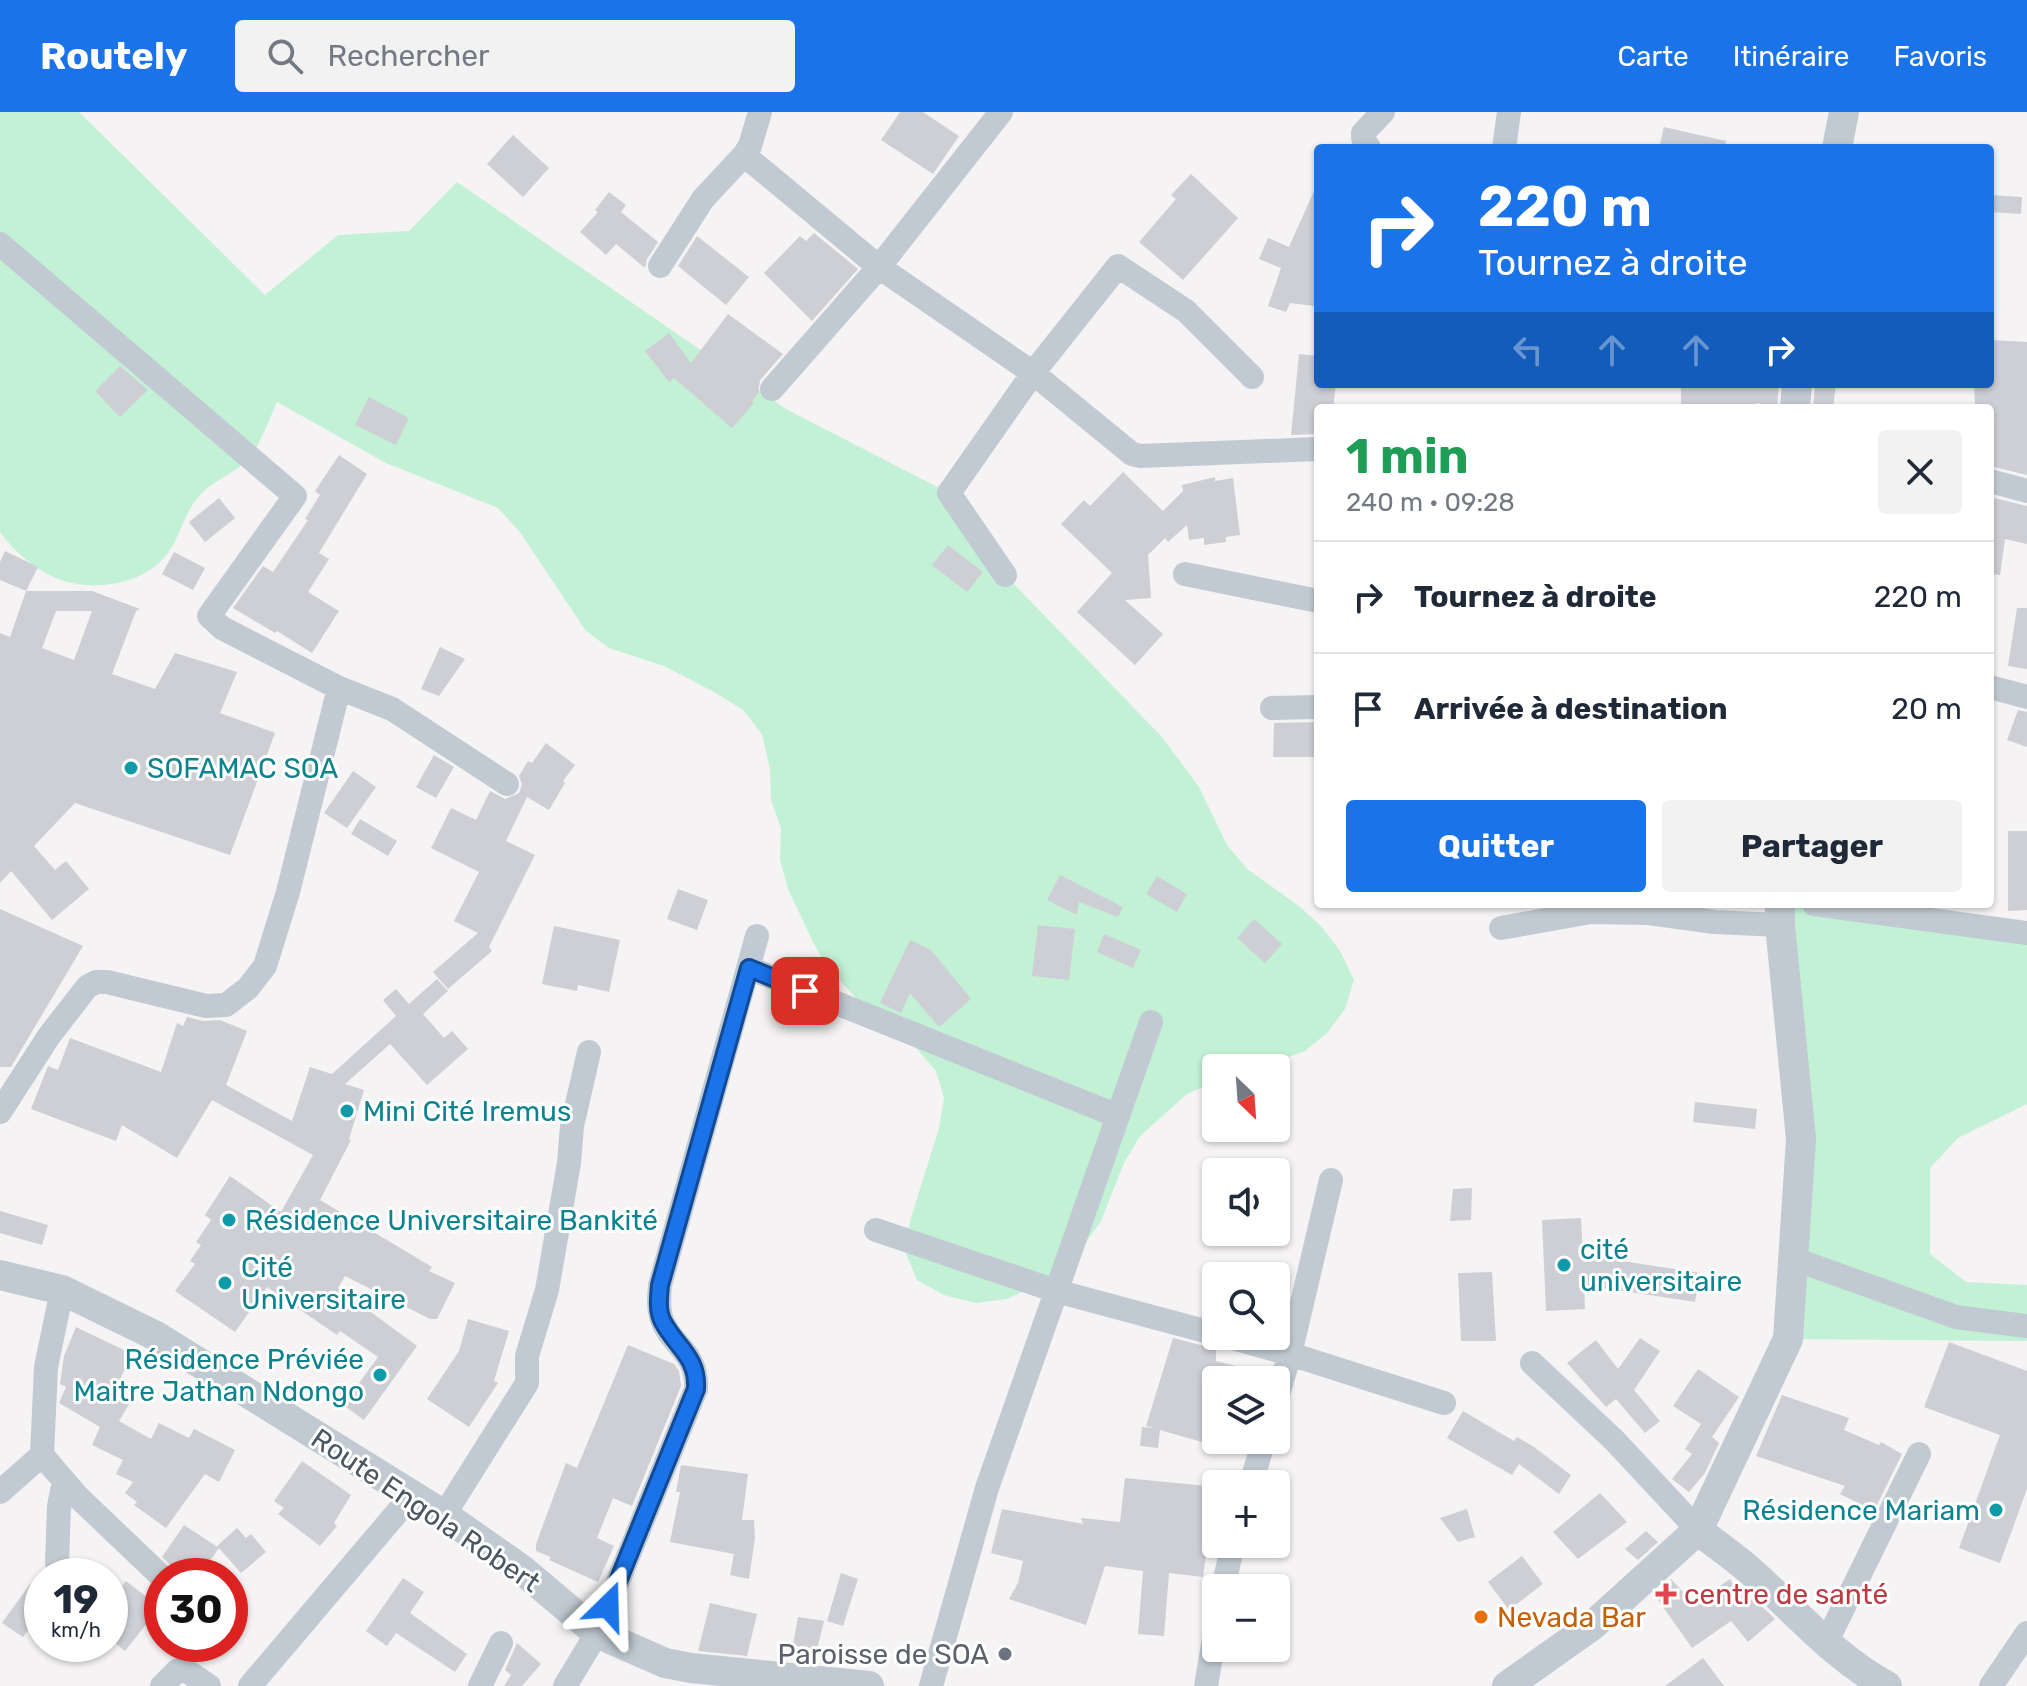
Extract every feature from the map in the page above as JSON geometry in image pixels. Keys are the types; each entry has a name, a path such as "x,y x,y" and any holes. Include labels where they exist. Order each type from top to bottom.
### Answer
{"street":[{"path":"660,266 703,199 750,146 760,112"},
{"path":"772,389 879,267 1001,112"},
{"path":"1367,144 1363,133 1383,112"},
{"path":"1505,144 1509,112"},
{"path":"1838,144 1844,112"},
{"path":"744,155 879,267 1033,373 1132,454 1314,449"},
{"path":"0,244 295,496 209,616 222,628 339,688 392,709 507,784"},
{"path":"1005,575 949,493 1033,373 1118,266 1186,311 1252,377"},
{"path":"1994,482 2027,491"},
{"path":"1185,574 1314,600"},
{"path":"0,1112 49,1036 87,987 96,982 206,1006 226,1005 248,988 265,966 288,892 339,688"},
{"path":"1994,688 2027,697"},
{"path":"1272,708 1314,707"},
{"path":"1843,908 2027,933"},
{"path":"1501,928 1591,912 1649,913 1714,922 1780,914 1801,1139 1788,1339 1698,1530 1593,1625 1511,1685"},
{"path":"565,1686 597,1633 696,1389 694,1365 662,1321 660,1285 757,936"},
{"path":"749,968 1118,1116"},
{"path":"931,1686 987,1488 1151,1022"},
{"path":"444,1515 527,1383 527,1356 547,1290 569,1163 572,1126 589,1052"},
{"path":"1286,1366 1331,1180"},
{"path":"876,1230 1056,1291 1202,1330"},
{"path":"1794,1259 1956,1317 2027,1326"},
{"name":"Route Engola Robert","path":"0,1275 62,1290 156,1336 444,1515 521,1569 597,1633 678,1666 869,1686"},
{"path":"62,1290 46,1367 42,1455 64,1481 144,1559"},
{"path":"1276,1350 1444,1403"},
{"path":"1532,1363 1614,1440 1698,1530 1748,1569 1860,1672 1887,1686"},
{"path":"1826,1643 1919,1454"},
{"path":"0,1492 42,1455"},
{"path":"57,1558 59,1506 64,1481"},
{"path":"250,1686 412,1495"},
{"path":"1991,1686 2027,1633"},
{"path":"480,1686 501,1643"},
{"path":"1206,1686 1210,1662"},
{"path":"162,1686 178,1670 184,1669 209,1686"}],"green space":[{"path":"0,112 79,112 265,295 338,235 409,231 457,182 786,409 949,493 1005,575 1162,737 1199,787 1227,845 1247,869 1299,906 1322,927 1340,951 1354,980 1345,1009 1328,1032 1305,1051 1290,1056 1290,1054 1202,1054 1202,1087 1187,1094 1140,1136 1124,1163 1101,1221 1064,1266 1039,1284 1007,1299 976,1303 944,1295 917,1280 904,1249 939,1128 944,1098 936,1071 915,1047 871,1014 828,968 814,944 788,889 780,860 781,828 771,800 770,769 762,734 743,710 716,693 664,666 609,648 586,631 519,531 498,508 386,463 277,402 250,457 201,494 168,553 146,573 117,583 70,583 40,570 0,532"},
{"path":"1794,908 1823,908 1994,932 2027,925 2027,1104 1958,1138 1930,1168 1930,1254 1966,1282 2027,1285 2027,1341 1788,1339"}],"building":[{"path":"900,112 923,112 959,136 933,174 881,140"},
{"path":"1664,127 1726,141 1726,144 1660,144"},
{"path":"513,135 549,168 523,197 487,164"},
{"path":"1191,174 1238,218 1183,280 1139,242 1176,199 1171,195"},
{"path":"1314,191 1314,306 1290,303 1286,312 1268,306 1281,268 1259,259 1268,238 1289,247"},
{"path":"609,192 626,205 621,212 658,242 645,268 616,244 606,255 580,232 598,212 595,210"},
{"path":"1994,195 2022,197 2021,214 1994,212"},
{"path":"814,233 858,269 812,321 764,273 800,236 806,241"},
{"path":"697,236 749,277 726,305 678,266"},
{"path":"728,314 783,354 760,380 758,394 752,401 754,403 732,428 674,378 669,382 645,351 669,333 691,363"},
{"path":"1994,340 2027,342 2027,475 1994,467 1994,404 1975,404 1974,388 1994,388"},
{"path":"1299,354 1314,356 1314,388 1336,388 1334,404 1314,404 1314,434 1291,435"},
{"path":"120,366 148,390 120,417 95,391"},
{"path":"1681,388 1779,388 1777,404 1681,404"},
{"path":"1815,388 1836,388 1834,404 1813,404"},
{"path":"369,397 409,418 396,445 355,425"},
{"path":"339,455 367,474 319,553 329,559 308,592 339,611 312,653 233,608 263,566 273,572 308,520 305,519 320,495 315,491"},
{"path":"1123,472 1163,511 1183,491 1182,485 1215,477 1215,481 1233,478 1240,535 1226,537 1226,542 1204,545 1204,538 1189,540 1187,525 1168,542 1165,538 1148,555 1151,598 1125,600 1163,634 1135,665 1077,612 1112,573 1061,524 1084,500 1090,506"},
{"path":"219,498 235,518 205,542 189,522"},
{"path":"1994,498 2027,506 2027,544 2005,539 2000,575 1994,574"},
{"path":"948,545 983,572 967,592 932,565"},
{"path":"5,551 38,567 26,591 0,580 0,562"},
{"path":"174,552 205,568 193,590 162,574"},
{"name":"SOFAMAC SOA","path":"26,591 92,591 140,609 136,611 112,674 155,689 175,653 237,672 220,713 275,733 230,855 75,803 34,846 55,870 66,861 89,889 52,920 11,871 0,883 0,633 10,637","holes":["56,611 92,611 74,660 42,648"]},
{"path":"2017,608 2027,608 2027,669 2008,666"},
{"path":"440,647 465,659 439,696 421,689"},
{"path":"2018,710 2027,712 2027,747 2007,740"},
{"path":"1314,722 1314,757 1273,757 1274,723"},
{"path":"546,743 575,765 549,810 527,797 506,841 535,855 489,947 492,951 448,989 433,972 478,933 454,921 479,872 431,848 451,808 476,820 490,791 505,799 519,793 522,784 519,776 528,761 532,763"},
{"path":"434,755 454,767 436,798 416,787"},
{"path":"353,771 376,787 347,828 324,813"},
{"path":"360,819 397,841 388,856 351,834"},
{"path":"2008,831 2027,831 2027,910 2008,911"},
{"path":"1060,875 1123,907 1118,917 1079,902 1077,915 1047,900"},
{"path":"1157,876 1187,894 1177,912 1146,894"},
{"path":"678,889 708,900 697,930 667,919"},
{"path":"0,909 83,946 11,1067 0,1067"},
{"path":"1254,919 1282,944 1265,963 1237,938"},
{"path":"1038,925 1075,929 1069,980 1032,976"},
{"path":"554,926 620,940 609,992 578,985 577,991 542,984"},
{"path":"1104,934 1141,950 1133,968 1097,952"},
{"path":"910,940 931,950 971,999 939,1027 910,993 901,1013 880,1003"},
{"path":"437,979 448,991 423,1014 444,1038 452,1031 468,1049 427,1085 390,1044 345,1084 364,1090 351,1140 320,1200 432,1267 429,1271 455,1283 437,1319 430,1319 345,1276 338,1288 417,1346 364,1420 343,1405 378,1357 340,1331 337,1335 267,1287 235,1332 175,1291 195,1264 190,1261 201,1245 196,1242 211,1220 205,1215 230,1176 281,1212 313,1155 212,1100 177,1158 122,1125 116,1141 31,1109 48,1066 58,1070 70,1038 161,1072 177,1023 183,1026 187,1017 203,1021 220,1020 247,1031 226,1085 292,1121 310,1067 332,1074 396,1016 383,1000 396,989 409,1004"},
{"path":"1695,1102 1757,1109 1755,1129 1693,1122"},
{"path":"1472,1188 1471,1220 1450,1221 1453,1189"},
{"path":"0,1211 48,1225 42,1245 0,1233"},
{"path":"1581,1218 1583,1255 1700,1273 1695,1302 1584,1285 1585,1309 1546,1311 1542,1220"},
{"path":"1492,1272 1496,1341 1461,1341 1458,1273"},
{"path":"468,1319 509,1331 494,1381 498,1383 469,1427 427,1399 459,1351"},
{"path":"76,1327 132,1354 115,1390 132,1399 119,1421 151,1439 159,1423 189,1438 194,1429 235,1450 219,1482 205,1474 166,1528 134,1505 137,1502 125,1493 133,1482 116,1474 123,1460 92,1445 100,1427 59,1403 66,1387 60,1384 64,1356"},
{"path":"1173,1338 1202,1345 1202,1350 1216,1350 1216,1361 1236,1366 1202,1366 1202,1442 1160,1430 1158,1448 1140,1446 1142,1427 1154,1428 1146,1426"},
{"path":"1640,1338 1660,1351 1634,1390 1660,1421 1645,1433 1616,1399 1606,1407 1567,1363 1596,1340 1618,1369"},
{"path":"1949,1342 2027,1371 2027,1489 2000,1563 1959,1548 2000,1435 1924,1407"},
{"path":"628,1345 674,1364 679,1371 681,1386 632,1506 613,1498 597,1538 614,1546 598,1582 549,1560 551,1557 536,1551 536,1544 566,1463 577,1468"},
{"path":"1698,1369 1739,1397 1712,1437 1719,1443 1705,1473 1689,1492 1672,1479 1692,1454 1685,1449 1701,1424 1673,1406"},
{"path":"1782,1395 1849,1418 1844,1430 1879,1445 1881,1442 1902,1454 1874,1511 1840,1494 1845,1486 1756,1456"},
{"path":"1463,1411 1514,1441 1517,1437 1534,1447 1571,1475 1559,1494 1519,1464 1512,1475 1447,1438"},
{"path":"302,1461 351,1495 334,1523 337,1526 320,1546 278,1514 284,1508 274,1501"},
{"path":"681,1465 748,1474 742,1520 754,1520 755,1538 749,1579 730,1575 734,1554 670,1542 680,1492 676,1492"},
{"path":"1125,1478 1202,1486 1202,1558 1206,1558 1203,1574 1202,1577 1169,1573 1164,1636 1138,1634 1143,1571 1105,1566 1086,1625 1009,1599 1018,1583 1023,1561 991,1553 1002,1509 1083,1524 1081,1518 1120,1522"},
{"path":"1600,1493 1627,1522 1578,1559 1553,1532"},
{"path":"1467,1509 1475,1537 1458,1542 1440,1518"},
{"path":"184,1525 219,1548 212,1558 162,1557"},
{"path":"237,1528 246,1538 251,1534 266,1552 248,1567 248,1558 228,1558 217,1546"},
{"path":"1646,1531 1658,1542 1638,1560 1625,1549"},
{"path":"1522,1556 1543,1584 1509,1610 1488,1582"},
{"path":"841,1573 858,1579 843,1626 827,1621"},
{"path":"403,1578 424,1592 410,1613 467,1654 455,1672 396,1633 387,1646 366,1631"},
{"path":"1671,1579 1694,1604 1730,1579 1741,1596 1744,1594 1750,1601 1753,1598 1775,1619 1748,1642 1731,1621 1692,1648 1654,1594"},
{"path":"128,1583 144,1595 144,1627 128,1647"},
{"path":"24,1592 24,1636 2,1623"},
{"path":"710,1603 757,1614 747,1656 698,1651"},
{"path":"798,1617 824,1621 814,1662 795,1657 798,1646 793,1645"},
{"path":"517,1643 541,1664 522,1686 504,1686 511,1675 505,1670"},
{"path":"1703,1658 1724,1686 1665,1686"}],"place":[{"name":"SOFAMAC SOA","path":"131,768"},
{"name":"Mini Cité Iremus","path":"347,1111"},
{"name":"Résidence Universitaire Bankité","path":"229,1220"},
{"name":"cité universitaire","path":"1564,1265"},
{"name":"Cité Universitaire","path":"225,1283"},
{"name":"Résidence Préviée Maitre Jathan Ndongo","path":"380,1375"},
{"name":"Résidence Mariam","path":"1996,1510"},
{"name":"centre de santé","path":"1666,1594"},
{"name":"Nevada Bar","path":"1481,1617"},
{"name":"Paroisse de SOA","path":"1005,1654"}],"route":[{"path":"608,1606 696,1389 694,1365 662,1321 660,1285 749,968 805,991"}]}
